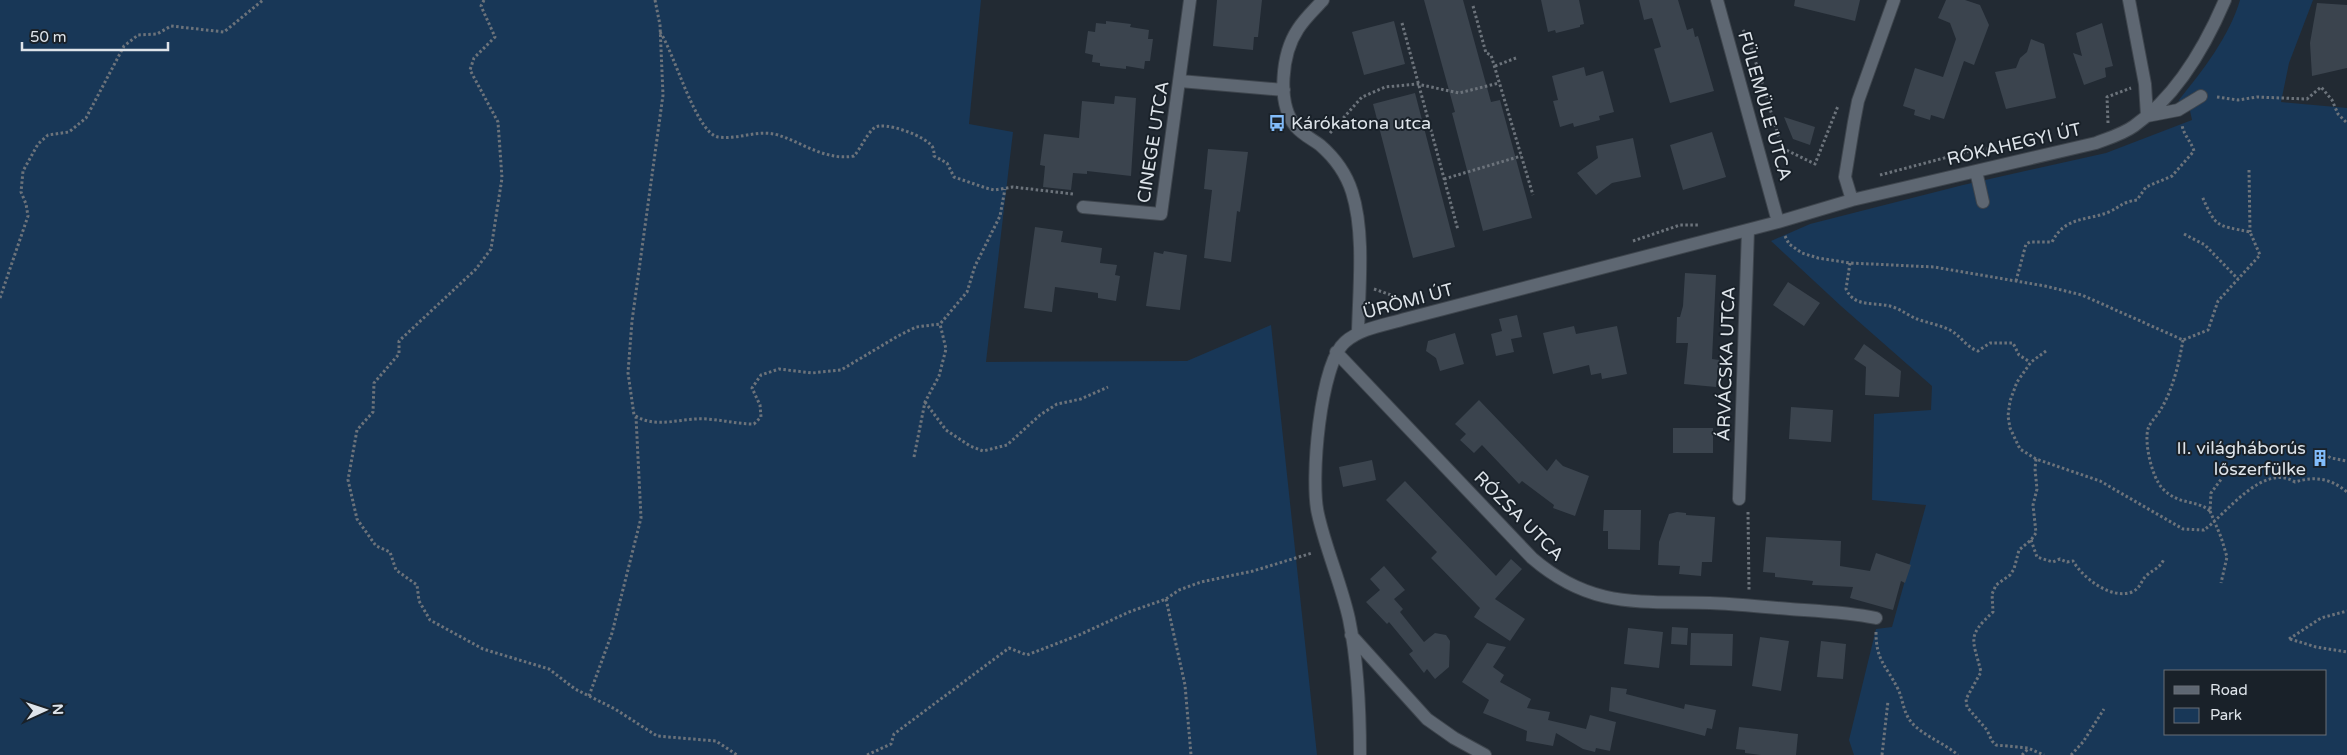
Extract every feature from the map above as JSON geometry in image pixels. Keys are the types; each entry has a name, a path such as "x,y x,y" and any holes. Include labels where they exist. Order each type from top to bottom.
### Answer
{"street":[{"name":"CINEGE UTCA","path":"1083,207 1161,214 1190,0"},
{"path":"1324,0 1298,30 1289,49 1284,90 1289,116 1296,126 1336,160 1345,174 1352,192 1357,214 1358,332"},
{"name":"FÜLEMÜLE UTCA","path":"1717,0 1778,222"},
{"path":"1852,200 1845,177 1858,101 1894,0"},
{"path":"2130,0 2145,84 2147,116 2178,110 2201,96"},
{"name":"RÓKAHEGYI ÚT","path":"1748,230 1852,200 2096,142 2134,127 2172,90 2192,63 2211,32 2225,0"},
{"path":"1180,81 1284,90"},
{"path":"1976,171 1983,202"},
{"name":"ÜRÖMI ÚT","path":"1360,755 1358,696 1351,635 1342,590 1327,549 1317,512 1315,480 1326,381 1336,352 1358,332 1748,230"},
{"name":"ÁRVÁCSKA UTCA","path":"1739,499 1748,230"},
{"name":"RÓZSA UTCA","path":"1336,352 1532,558 1548,572 1585,592 1628,602 1757,606 1854,613 1876,618"},
{"path":"1351,635 1427,719 1484,755"}],"path":[{"path":"0,298 28,216 21,192 23,171 38,144 48,135 69,132 86,118 124,46 138,36 158,34 171,26 224,32 263,0"},
{"path":"484,0 480,6 495,38 474,58 470,70 498,122 502,178 491,249 476,269 398,341 399,354 374,383 373,412 357,430 348,480 357,519 376,546 390,552 396,570 417,585 419,601 430,620 483,649 550,669 575,689 615,708 657,736 716,741 737,755"},
{"path":"589,696 612,633 642,518 636,416 628,373 632,321 663,95 660,32 655,0"},
{"path":"1473,6 1486,53 1491,55 1495,66 1533,195"},
{"path":"1402,22 1417,84 1429,119 1458,230"},
{"path":"1724,24 1742,29 1748,37 1782,148 1815,164 1838,106"},
{"path":"660,32 683,81 692,106 708,132 716,137 736,138 750,134 771,134 830,156 846,158 854,156 874,127 882,125 909,131 928,142 933,148 934,156 947,163 954,177 962,182 994,190 1013,187 1082,195 1083,207"},
{"path":"1495,66 1516,58"},
{"path":"1320,145 1367,94 1385,87 1417,84 1459,93 1499,83"},
{"path":"2201,96 2238,100 2256,97 2307,99 2321,87 2332,100 2338,114 2347,123"},
{"path":"2016,281 2026,244 2030,242 2048,244 2068,224 2095,214 2109,212 2122,203 2137,200 2146,187 2172,176 2181,164 2191,156 2194,151 2192,144 2184,136 2178,110"},
{"path":"1444,179 1521,156"},
{"path":"1778,222 1789,244 1802,253 1818,258 1850,263 1934,266 2082,295 2183,340 2208,330 2218,301 2260,256 2250,232 2249,170"},
{"path":"636,416 645,422 660,423 684,419 707,419 729,423 754,424 761,417 760,405 752,388 761,375 779,369 812,373 841,370 916,327 940,324 968,292 975,266 1000,216 1005,189"},
{"path":"2202,196 2213,220 2225,226 2250,232"},
{"path":"2184,234 2205,245 2238,279"},
{"path":"1850,263 1846,290 1852,299 1865,304 1885,304 1902,310 1920,320 1951,331 1971,349 1978,351 1990,343 2013,343 2020,356 2031,362"},
{"path":"914,457 925,402 939,376 946,349 940,324"},
{"path":"2183,340 2170,387 2161,409 2148,428 2149,454 2157,481 2162,488 2185,503 2203,506 2210,511"},
{"path":"2046,351 2031,362 2017,382 2010,401 2008,416 2020,449 2036,459 2100,481 2182,529 2198,532 2204,530 2214,523 2244,492 2277,478 2287,478 2295,482 2316,478 2338,484 2347,492"},
{"path":"925,402 946,430 970,446 983,450 1007,445 1040,415 1057,404 1081,399 1108,387"},
{"path":"2324,454 2331,458 2347,460"},
{"path":"2036,459 2037,489 2034,505 2036,533 2019,550 2014,569 2010,575 1996,585 1992,594 1993,612 1976,628 1973,637 1981,672 1966,699 1967,707 1987,730 1996,745 2028,748 2044,755"},
{"path":"2220,583 2227,557 2210,511 2211,493 2222,478"},
{"path":"1739,499 1749,514 1749,599 1757,606"},
{"path":"2031,540 2037,557 2053,562 2060,559 2067,562 2073,561 2084,575 2105,591 2130,592 2142,584 2145,576 2161,566 2164,559"},
{"path":"867,755 891,744 894,734 1009,648 1027,655 1079,635 1129,612 1166,600 1179,590 1201,582 1253,571 1327,549"},
{"path":"1166,600 1185,685 1191,755"},
{"path":"2347,611 2321,618 2289,639 2316,647 2347,652"},
{"path":"1876,618 1876,648 1884,667 1898,689 1904,713 1915,726 1958,755"},
{"path":"1882,755 1884,717 1888,701"},
{"path":"2071,755 2083,742 2104,709"},
{"path":"2022,755 2028,748"}],"green space":[{"path":"0,0 981,0 969,124 1013,132 986,362 1187,361 1271,325 1317,755 0,755"},
{"path":"2240,0 2313,0 2289,63 2281,102 2347,108 2347,755 1854,755 1849,740 1876,629 1892,627 1926,505 1872,500 1874,414 1931,410 1932,386 1771,241 1810,224 1963,185 2106,153 2192,120 2189,106 2180,106 2179,100 2214,53 2229,27"}],"building":[{"path":"1217,0 1262,0 1258,37 1254,37 1253,50 1213,46"},
{"path":"1424,0 1463,0 1491,102 1500,100 1532,218 1483,231 1452,113 1455,112"},
{"path":"1541,0 1579,0 1584,24 1580,25 1580,27 1556,33 1555,30 1548,32"},
{"path":"1639,0 1678,0 1687,30 1693,28 1695,37 1698,36 1714,91 1670,103 1654,49 1661,47 1652,18 1644,20"},
{"path":"1795,0 1860,0 1855,21 1794,6"},
{"path":"1946,0 1965,0 1980,5 1989,25 1974,65 1964,61 1944,119 1931,115 1930,120 1914,115 1915,110 1903,106 1915,68 1943,77 1956,39 1950,23 1938,18"},
{"path":"2317,3 2347,5 2347,68 2312,76 2310,43"},
{"path":"1106,21 1131,24 1130,27 1149,30 1148,39 1153,39 1150,61 1145,61 1144,69 1126,66 1126,69 1100,66 1100,63 1092,62 1093,55 1085,53 1088,31 1095,32 1096,23 1106,24"},
{"path":"1394,21 1405,64 1364,75 1352,32"},
{"path":"2102,23 2113,66 2105,68 2106,77 2084,85 2073,53 2082,56 2076,33"},
{"path":"2031,39 2044,44 2056,98 2006,109 1995,72 2016,68 2020,58 2027,52"},
{"path":"1584,67 1586,76 1603,71 1614,112 1599,116 1600,120 1574,127 1573,123 1560,127 1553,101 1558,100 1552,76"},
{"path":"1415,93 1455,247 1413,258 1373,104"},
{"path":"1115,96 1136,98 1131,176 1087,171 1087,174 1073,173 1071,190 1043,187 1045,166 1040,165 1044,134 1079,138 1082,101 1114,104"},
{"path":"1784,117 1815,127 1810,145 1793,139"},
{"path":"1712,132 1726,177 1683,190 1670,145"},
{"path":"1633,138 1641,177 1612,183 1596,195 1577,173 1598,158 1596,146"},
{"path":"1208,149 1248,152 1240,212 1237,211 1231,262 1204,258 1212,190 1204,189"},
{"path":"1035,227 1063,231 1061,242 1102,248 1100,263 1117,265 1115,275 1120,276 1116,301 1098,298 1098,293 1055,287 1052,312 1024,308"},
{"path":"1164,251 1187,255 1180,310 1146,306 1154,252 1163,254"},
{"path":"1685,273 1716,275 1712,359 1719,360 1716,387 1684,384 1688,343 1676,343 1677,317 1680,317 1683,306"},
{"path":"1788,282 1820,303 1804,326 1773,305"},
{"path":"1517,315 1522,337 1511,339 1514,352 1496,356 1491,334 1502,331 1499,319"},
{"path":"1574,326 1576,334 1617,326 1627,374 1602,379 1601,373 1591,375 1589,365 1553,374 1543,333"},
{"path":"1455,333 1464,364 1440,371 1436,358 1426,351 1428,341"},
{"path":"1864,344 1901,371 1899,397 1865,395 1866,367 1854,359"},
{"path":"1479,400 1547,471 1556,459 1563,466 1589,476 1575,516 1553,508 1554,505 1522,481 1519,484 1482,445 1474,453 1460,440 1466,434 1455,424"},
{"path":"1791,407 1833,410 1831,442 1789,439"},
{"path":"1673,428 1713,428 1713,453 1673,453"},
{"path":"1372,460 1376,480 1343,487 1339,467"},
{"path":"1405,481 1496,576 1511,559 1522,569 1495,599 1525,619 1510,641 1474,617 1480,608 1431,558 1437,552 1386,500"},
{"path":"1604,510 1641,510 1640,550 1608,549 1608,531 1603,531"},
{"path":"1677,512 1686,513 1686,515 1715,517 1712,562 1702,562 1701,576 1679,574 1680,566 1658,565 1659,542 1669,514"},
{"path":"1766,537 1841,541 1840,566 1870,571 1876,553 1911,565 1905,583 1901,581 1893,610 1850,598 1853,587 1812,585 1813,581 1775,577 1775,573 1763,572"},
{"path":"1384,566 1405,590 1394,599 1403,609 1400,612 1424,642 1435,633 1446,635 1450,641 1449,667 1435,679 1427,669 1424,673 1409,654 1413,651 1389,622 1387,624 1366,602 1380,590 1370,579"},
{"path":"1672,627 1688,628 1687,645 1671,644"},
{"path":"1628,628 1663,632 1659,668 1624,664"},
{"path":"1691,633 1733,634 1732,666 1690,665"},
{"path":"1760,637 1789,641 1781,691 1752,686"},
{"path":"1821,641 1846,644 1843,679 1817,677"},
{"path":"1487,643 1506,647 1493,667 1504,675 1500,682 1531,699 1527,708 1550,712 1548,720 1586,729 1590,715 1616,722 1610,751 1596,748 1595,752 1583,749 1556,733 1553,746 1526,741 1527,731 1483,713 1489,700 1462,682"},
{"path":"1611,687 1627,689 1626,694 1684,709 1685,704 1716,710 1712,729 1707,728 1705,736 1609,711"},
{"path":"1739,727 1798,734 1796,755 1761,755 1745,753 1745,750 1736,749"}],"place":[{"name":"Kárókatona utca","path":"1277,123"},
{"name":"II. világháborús lőszerfülke","path":"2320,458"}]}
